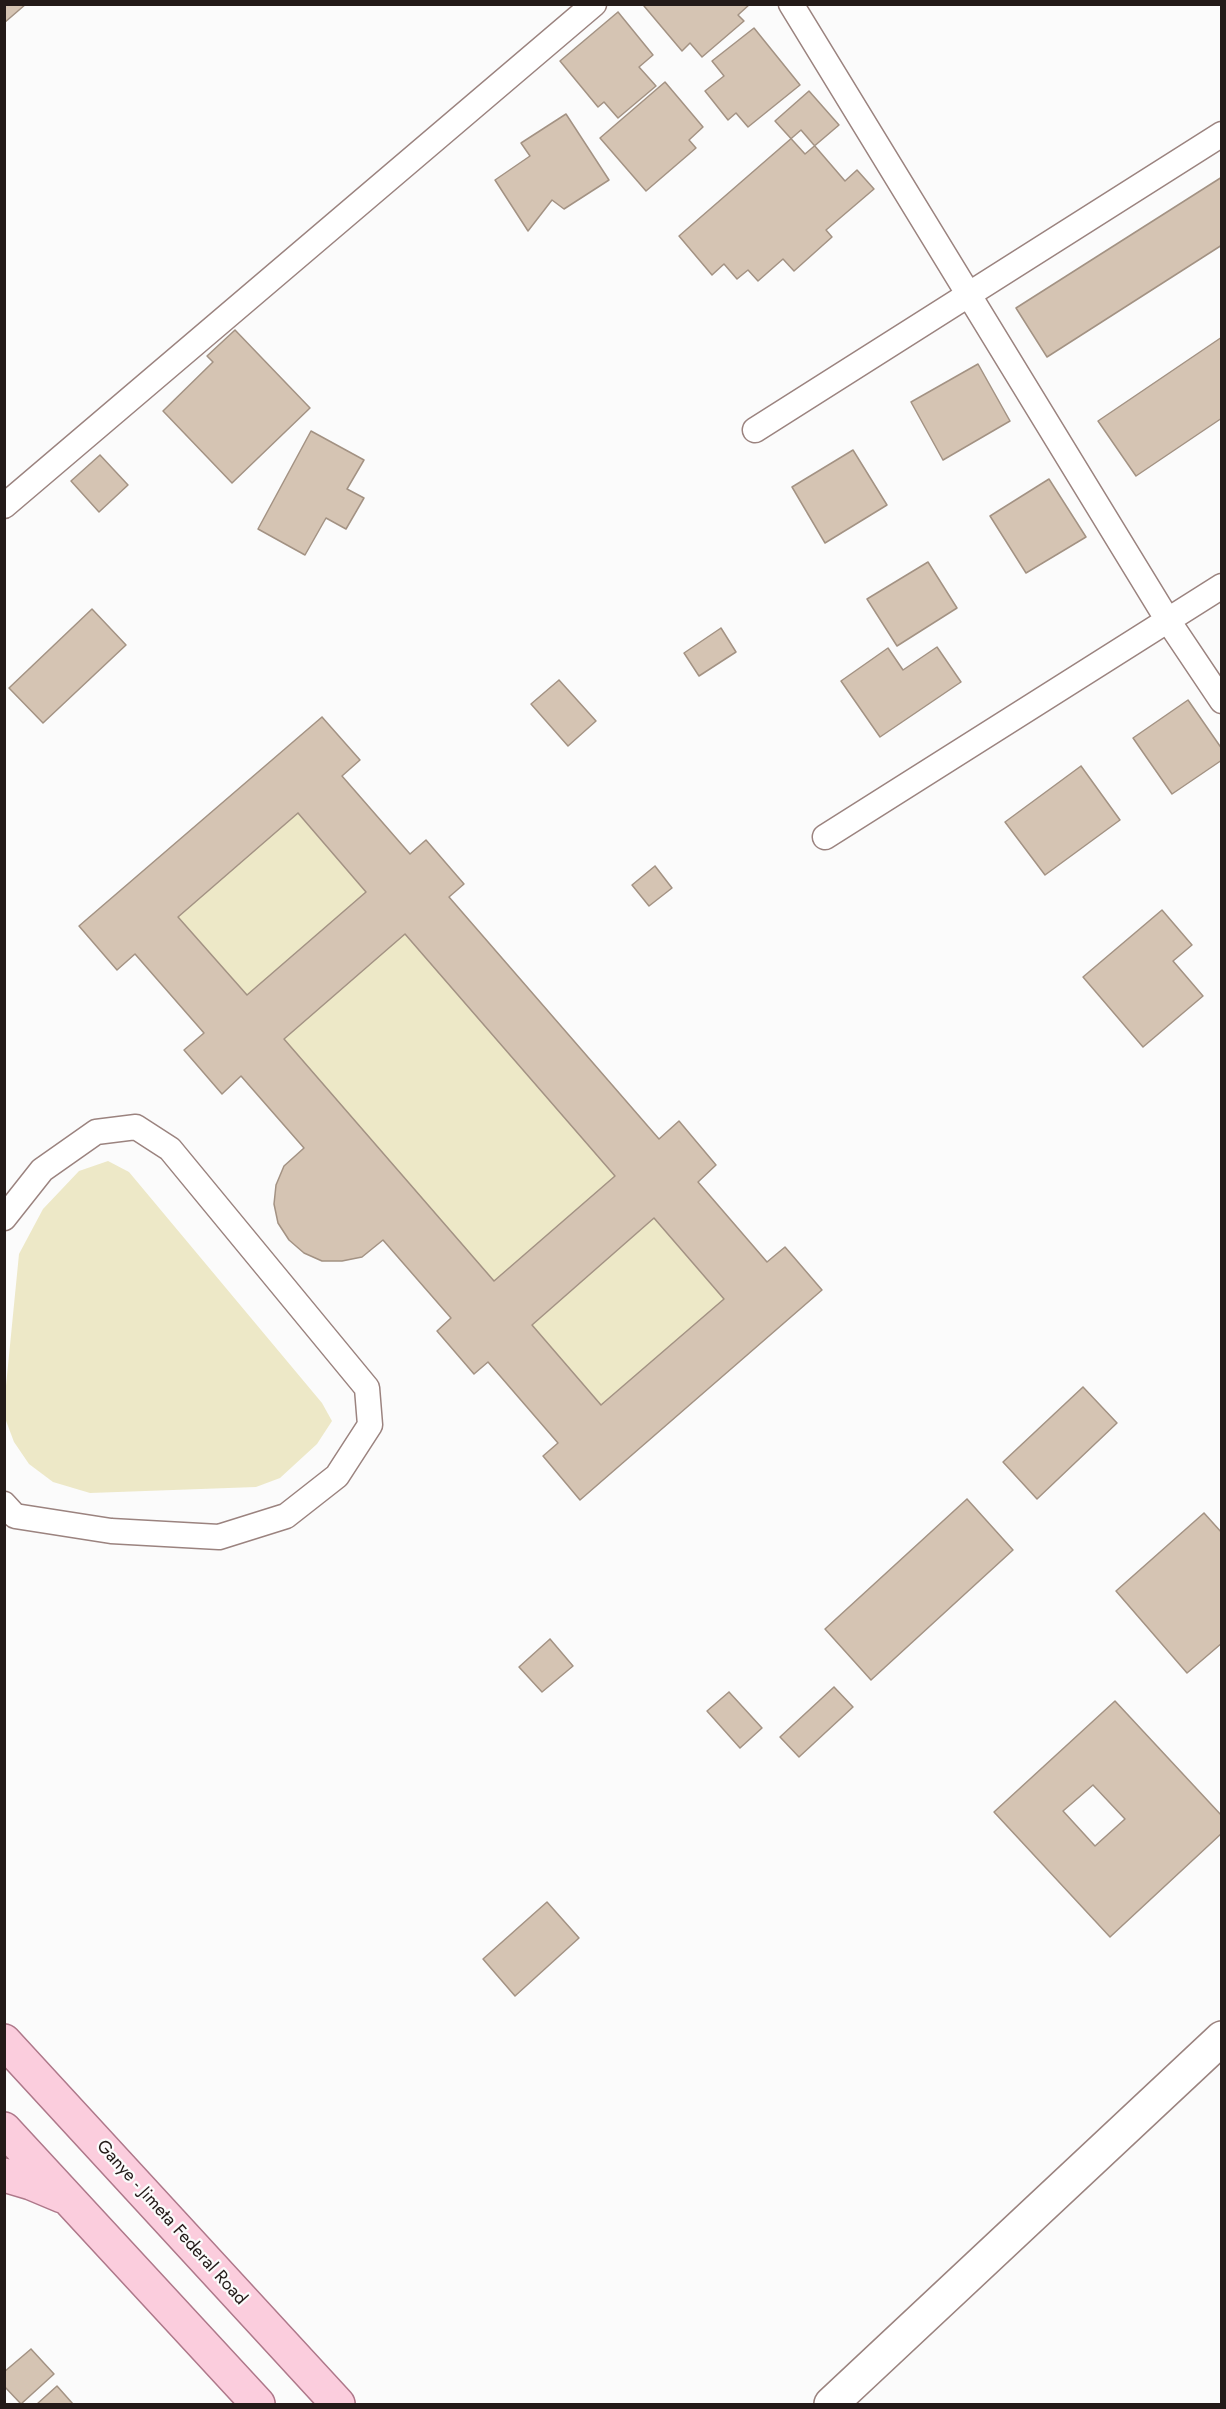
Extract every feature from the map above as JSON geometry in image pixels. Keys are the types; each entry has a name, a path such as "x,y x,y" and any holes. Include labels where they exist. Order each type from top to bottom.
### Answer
{"main road":[{"name":"Ganye - Jimeta Federal Road","path":"4,2041 338,2404"},
{"path":"4,2129 258,2404"},
{"path":"4,2175 31,2183 70,2200"}],"street":[{"path":"831,2404 1221,2038"}],"lane":[{"path":"4,506 594,4"},
{"path":"791,4 1167,619 1221,701"},
{"path":"755,430 1221,134"},
{"path":"825,837 1221,586"},
{"path":"4,1218 42,1170 87,1138 96,1132 136,1127 170,1149 367,1388 370,1425 337,1476 286,1516 219,1538 111,1531 8,1515"}],"shaded area":[{"path":"298,813 366,892 247,995 178,917"},
{"path":"405,934 615,1176 494,1281 284,1039"},
{"path":"108,1161 129,1172 322,1403 332,1421 317,1444 280,1478 256,1487 90,1493 53,1482 29,1464 14,1442 5,1418 4,1406 19,1254 43,1209 79,1171"},
{"path":"654,1218 724,1299 601,1405 532,1325"}],"building":[{"path":"4,4 26,4 4,23"},
{"path":"645,4 750,4 738,15 744,21 702,57 690,43 682,51 644,6"},
{"path":"618,12 653,55 639,67 656,86 618,118 604,102 598,107 560,61"},
{"path":"754,28 800,85 748,127 736,113 728,120 705,91 724,76 712,61"},
{"path":"665,82 703,127 689,140 696,148 646,191 600,138"},
{"path":"809,91 839,125 805,154 775,121"},
{"path":"566,114 609,180 564,209 552,200 528,231 495,180 530,156 521,143"},
{"path":"801,130 845,181 857,170 874,189 826,230 832,237 794,271 783,259 758,281 748,270 737,279 724,264 712,275 679,236"},
{"path":"1222,177 1222,245 1047,357 1016,308"},
{"path":"235,330 310,408 232,483 163,411 213,362 207,356"},
{"path":"1222,337 1222,418 1136,476 1098,421"},
{"path":"978,364 1010,421 943,460 911,402"},
{"path":"311,431 364,460 347,489 364,498 346,529 326,518 305,555 258,529"},
{"path":"853,450 887,505 825,543 792,487"},
{"path":"100,455 128,485 99,512 71,481"},
{"path":"1049,479 1086,537 1026,573 990,516"},
{"path":"928,562 957,608 897,646 867,599"},
{"path":"92,609 126,645 43,723 9,688"},
{"path":"721,628 736,652 699,676 684,653"},
{"path":"937,647 961,682 880,737 841,681 888,648 903,670"},
{"path":"559,680 596,721 568,746 531,704"},
{"path":"1188,700 1222,749 1222,760 1172,794 1133,738"},
{"path":"322,717 360,760 342,776 410,854 426,840 464,884 449,897 659,1139 679,1121 716,1165 698,1182 767,1262 785,1247 822,1290 580,1500 543,1456 558,1443 488,1362 474,1374 437,1331 451,1318 383,1240 362,1257 342,1261 322,1261 304,1253 289,1240 278,1223 274,1204 276,1185 284,1166 304,1148 241,1076 222,1094 184,1050 204,1033 135,954 117,970 79,926","holes":["298,813 366,892 247,995 178,917","405,934 615,1176 494,1281 284,1039","654,1218 724,1299 601,1405 532,1325"]},
{"path":"1081,766 1120,820 1045,875 1005,822"},
{"path":"655,866 672,888 649,906 632,885"},
{"path":"1162,910 1192,945 1173,961 1203,996 1143,1047 1083,977"},
{"path":"1083,1387 1117,1423 1037,1499 1003,1462"},
{"path":"967,1499 1013,1550 871,1680 825,1629"},
{"path":"1204,1513 1222,1533 1222,1643 1187,1673 1116,1591"},
{"path":"550,1639 573,1666 542,1692 519,1667"},
{"path":"834,1687 853,1707 799,1757 780,1737"},
{"path":"729,1692 762,1728 740,1748 707,1711"},
{"path":"1115,1701 1222,1816 1222,1833 1110,1937 994,1812","holes":["1093,1785 1125,1819 1095,1846 1063,1811"]},
{"path":"547,1902 579,1938 515,1996 483,1959"},
{"path":"31,2349 54,2374 21,2404 4,2386 4,2372"},
{"path":"57,2386 73,2404 37,2404"}]}
